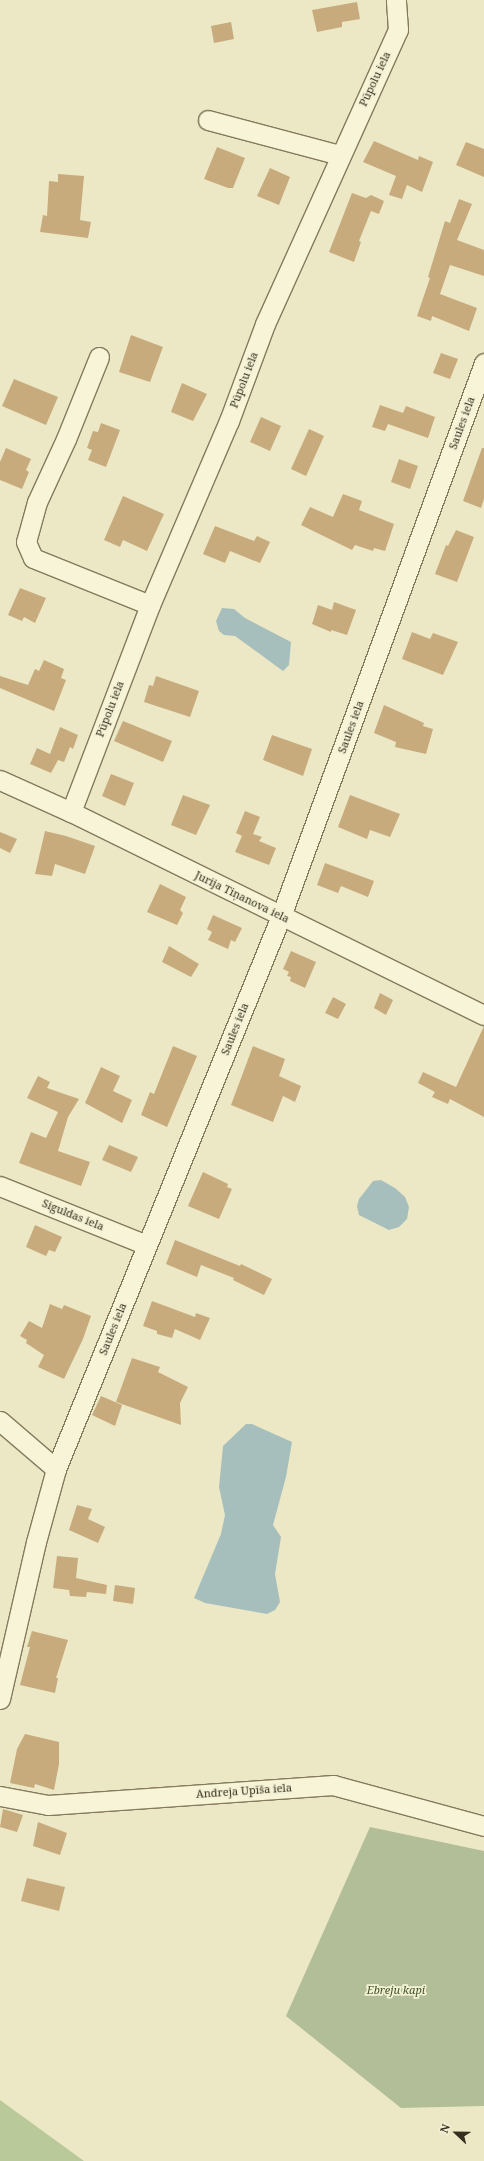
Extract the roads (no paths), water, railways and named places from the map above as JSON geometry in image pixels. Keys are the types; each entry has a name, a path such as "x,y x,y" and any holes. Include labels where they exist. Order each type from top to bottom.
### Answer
{"street":[{"name":"Pūpolu iela","path":"70,812 150,605 229,421 265,324 340,155 398,30 396,0"},
{"path":"208,120 340,155"},
{"path":"99,357 66,440 38,502 26,542 33,558 150,605"},
{"name":"Saules iela","path":"0,1699 36,1542 56,1469 282,916 484,363"},
{"name":"Jurija Tiņanova iela","path":"0,780 70,812 484,1015"},
{"name":"Siguldas iela","path":"0,1186 147,1245"},
{"path":"0,1421 56,1469"},
{"name":"Andreja Upīša iela","path":"0,1796 48,1804 333,1785 484,1826"}],"water":[{"path":"222,608 234,609 245,618 291,642 289,665 283,671 235,636 224,635 219,631 216,621"},
{"path":"381,1180 395,1188 405,1197 409,1207 407,1219 399,1227 389,1230 359,1215 357,1206 359,1199 373,1181"},
{"path":"246,1424 252,1424 292,1442 286,1477 273,1525 281,1537 275,1574 280,1602 275,1610 267,1614 205,1603 194,1598 221,1534 225,1515 219,1487 223,1446"}],"park label":[{"name":"Ebreju kapi","path":"396,1990"}]}
